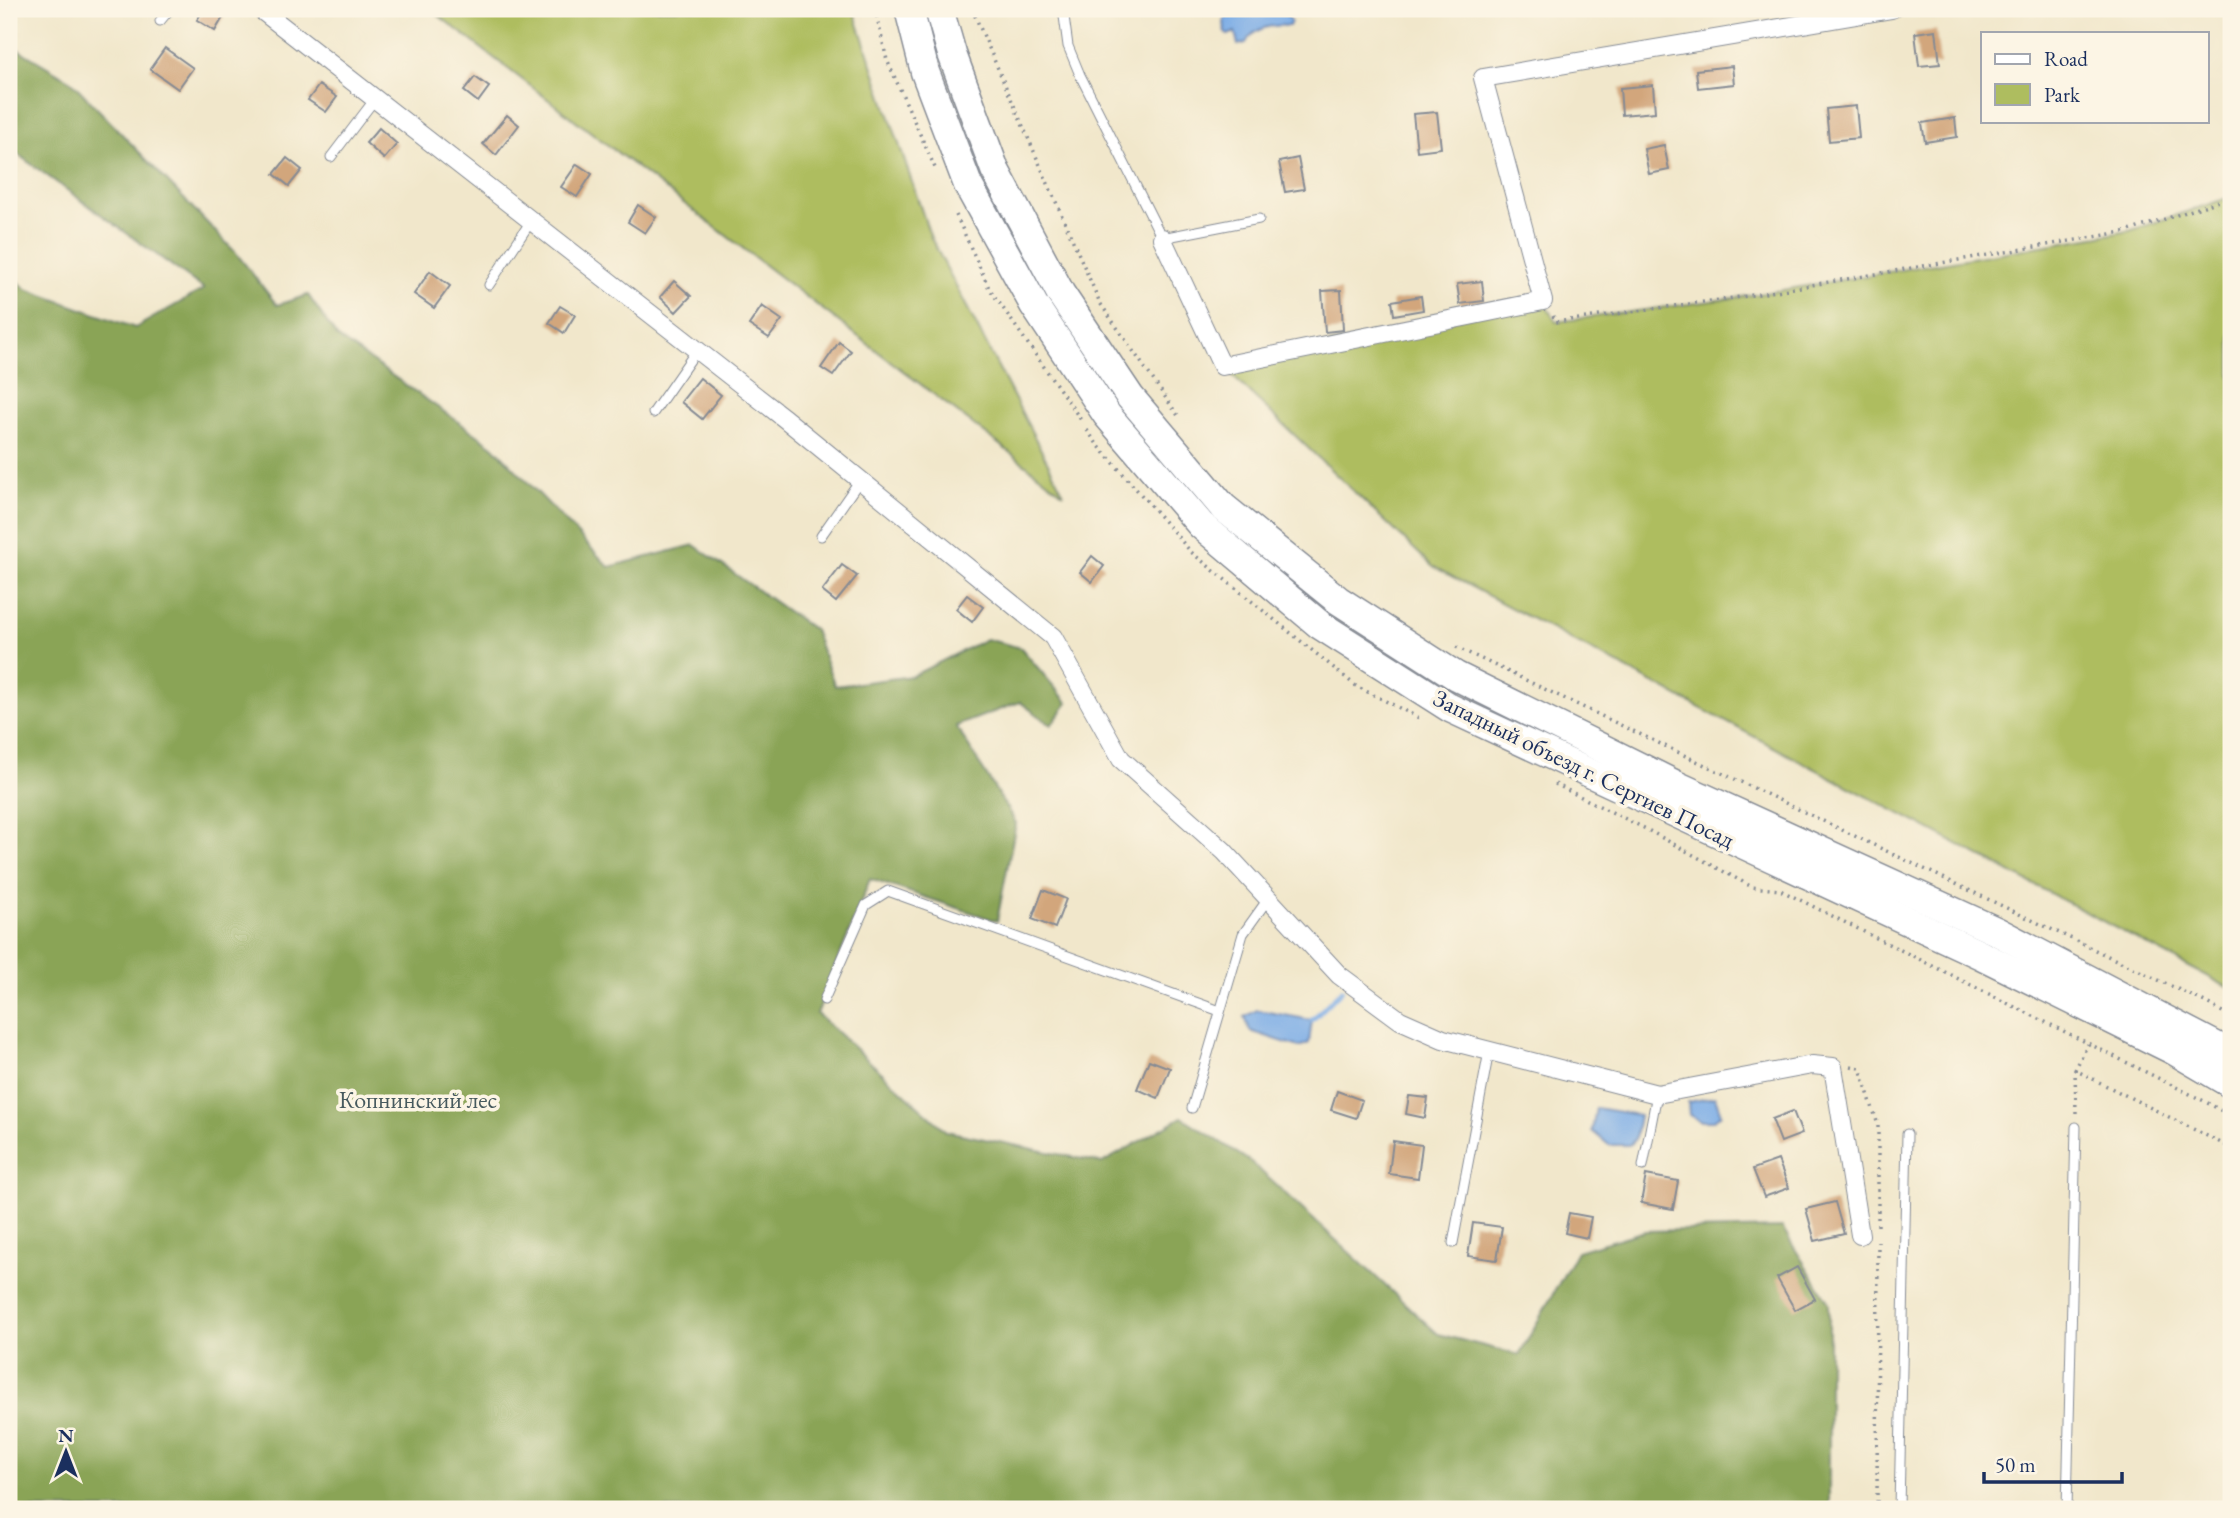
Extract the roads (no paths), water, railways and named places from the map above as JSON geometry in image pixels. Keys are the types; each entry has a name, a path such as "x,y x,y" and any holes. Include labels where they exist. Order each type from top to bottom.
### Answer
{"main road":[{"name":"Западный объезд г. Сергиев Посад","path":"909,9 925,72 968,185 1034,305 1107,415 1201,525 1320,625 1450,708 1981,955 2173,1051 2231,1084"},
{"name":"Западный объезд г. Сергиев Посад","path":"939,9 952,54 995,170 1061,294 1130,397 1223,507 1338,600 1456,676 1676,785 1996,931 2231,1054"}],"street":[{"path":"260,9 860,480 1052,637 1121,759 1224,851 1339,975 1399,1020 1443,1039 1657,1094 1812,1065 1833,1067 1860,1235"},
{"path":"1162,238 1222,366 1543,301 1483,78 1892,9"}],"lane":[{"path":"160,21 170,9"},
{"path":"1063,9 1068,46 1076,65 1162,238 1259,219"},
{"path":"331,157 375,99"},
{"path":"489,285 531,221"},
{"path":"653,413 697,351"},
{"path":"821,536 860,480"},
{"path":"824,1000 866,905 888,891 1220,1010"},
{"path":"1192,1108 1243,934 1268,899"},
{"path":"1453,1243 1489,1051"},
{"path":"1643,1166 1657,1094"},
{"path":"2067,1509 2076,1127"},
{"path":"1899,1509 1907,1134"}],"water":[{"path":"1232,9 1289,9 1287,15 1291,21 1289,26 1271,26 1259,30 1246,43 1238,45 1235,32 1228,35 1225,33 1224,20 1227,12"},
{"path":"1257,1010 1312,1020 1309,1043 1299,1047 1250,1031 1245,1017"},
{"path":"1715,1097 1721,1114 1713,1121 1700,1121 1689,1115 1688,1102"},
{"path":"1596,1108 1639,1115 1635,1139 1629,1145 1609,1145 1592,1131"}],"waterway":[{"path":"1312,1020 1342,990"}],"park label":[{"name":"Копнинский лес","path":"418,1100"}]}
